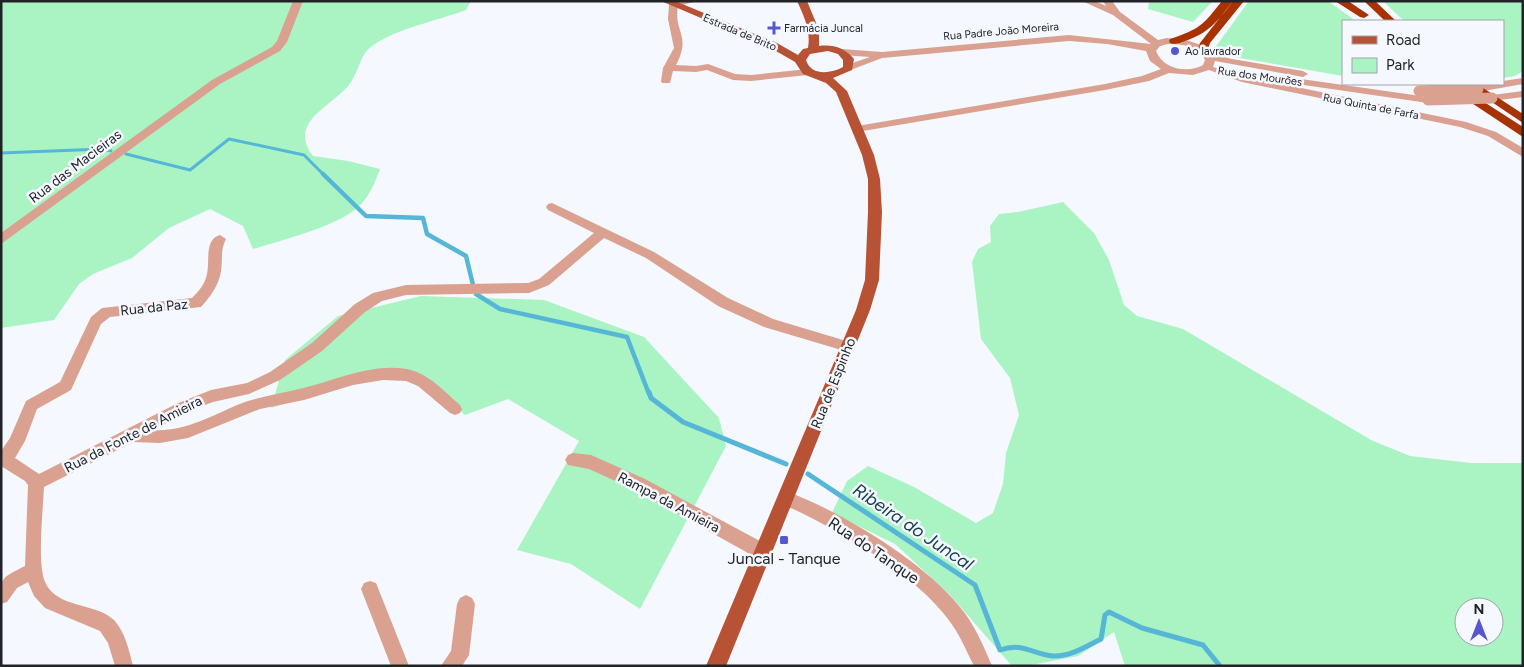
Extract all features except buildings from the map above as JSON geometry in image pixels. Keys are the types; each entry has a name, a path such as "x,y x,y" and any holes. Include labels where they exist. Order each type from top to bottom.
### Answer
{"highway":[{"path":"1174,41 1198,33 1209,24 1228,1"},
{"path":"1206,53 1206,43 1239,1"},
{"path":"1340,1 1368,18"},
{"path":"1352,1 1368,18"},
{"path":"1369,1 1390,20"},
{"path":"1451,85 1523,133"},
{"path":"1472,85 1523,119"}],"main road":[{"path":"802,1 815,31 816,39 805,59"},
{"name":"Estrada de Brito","path":"670,3 805,59 821,76"},
{"path":"815,31 849,59 841,91 821,76"},
{"path":"805,59 838,50"},
{"path":"821,76 837,74 846,70"},
{"name":"Rua de Espinho","path":"716,666 863,310 872,280 874,180 868,155 841,91"}],"street":[{"path":"167,117 216,82 276,49 282,42 298,1"},
{"path":"666,81 668,68 678,52 670,3 694,1"},
{"path":"1086,1 1117,14"},
{"path":"1107,1 1117,14 1154,46 1151,54 1154,60 1170,69 1191,73 1209,70 1210,64 1206,53"},
{"name":"Rua Padre João Moreira","path":"838,50 882,55 1059,38 1090,39 1154,46 1174,41"},
{"name":"Rua dos Mourões","path":"1174,41 1192,45 1206,53 1231,62 1342,80"},
{"name":"Rua Padre João Moreira","path":"846,70 882,55"},
{"path":"668,68 696,69 708,66 733,76 751,78 782,74 805,59"},
{"path":"857,129 1105,87 1145,79 1170,69"},
{"name":"Rua dos Mourões","path":"1209,70 1243,72 1378,94 1428,100 1471,100 1522,86"},
{"name":"Rua Quinta de Farfa","path":"1209,70 1260,83 1462,124 1492,134 1523,153"},
{"name":"Rua dos Mourões","path":"1373,85 1419,90 1461,91 1522,86"},
{"name":"Rua das Macieiras","path":"1,240 167,117"},
{"path":"552,207 650,255 723,302 768,323 848,347"},
{"name":"Rua da Fonte de Amieira","path":"36,483 181,408 211,396 249,388 275,376 317,347 360,308 378,297 406,290 529,288 544,282 602,233"},
{"name":"Rua da Paz","path":"3,459 17,441 31,406 66,386 96,321 107,312 196,302 207,290 215,267 214,249 220,239"},
{"path":"132,435 160,437 188,432 258,403 304,394 353,379 383,374 406,375 423,382 455,409"},
{"path":"3,459 31,476 36,483 33,570 36,584 42,596 55,605 106,625 114,634 124,666"},
{"name":"Rampa da Amieira","path":"573,460 592,462 639,484 763,552"},
{"name":"Rua do Tanque","path":"786,498 810,508 884,553 926,584 952,610 983,666"},
{"path":"1,596 11,582 33,570"},
{"path":"370,589 400,666"},
{"path":"450,666 460,655 466,604"}],"green space":[{"path":"1,1 471,1 466,10 393,34 372,46 362,59 349,85 314,116 308,124 305,134 306,144 313,156 348,161 380,169 365,200 347,215 322,227 253,249 243,226 210,209 169,228 132,258 93,274 79,284 54,320 1,328"},
{"path":"1149,1 1213,1 1193,22 1148,9"},
{"path":"1249,1 1328,1 1355,20 1342,20 1342,76 1218,54 1214,49"},
{"path":"1383,1 1523,1 1523,71 1515,76 1504,78 1504,20 1403,20"},
{"path":"1063,202 1094,233 1109,260 1124,305 1137,316 1183,329 1371,440 1410,456 1471,463 1523,463 1523,666 1125,666 1114,632 1078,656 1026,666 1012,666 950,595 895,544 832,513 847,481 868,466 914,487 976,523 993,513 1003,484 1006,453 1019,415 1010,378 981,339 972,262 978,249 991,242 990,226 999,214 1018,212"},
{"path":"421,296 544,300 644,337 719,418 726,446 640,609 571,564 517,550 579,441 508,399 465,415 426,381 400,373 340,385 271,408 285,360 338,316"}],"waterway":[{"name":"Ribeira do Juncal","path":"126,154 190,170 229,139 304,155 323,174"},
{"name":"Ribeira do Juncal","path":"1,153 103,149 111,151"},
{"name":"Ribeira do Juncal","path":"323,174 366,216 423,218 427,234 466,256 473,285"},
{"name":"Ribeira do Juncal","path":"476,294 500,309 627,337 649,394"},
{"name":"Ribeira do Juncal","path":"649,392 651,398 683,422 786,464"},
{"name":"Ribeira do Juncal","path":"808,474 975,585 1000,650 1015,647 1053,656 1072,653 1101,639 1105,615 1109,612 1142,628 1203,645 1220,666"}],"place":[{"name":"Farmácia Juncal","path":"774,28"},
{"name":"Ao lavrador","path":"1175,51"},
{"name":"Juncal - Tanque","path":"784,540"}]}
